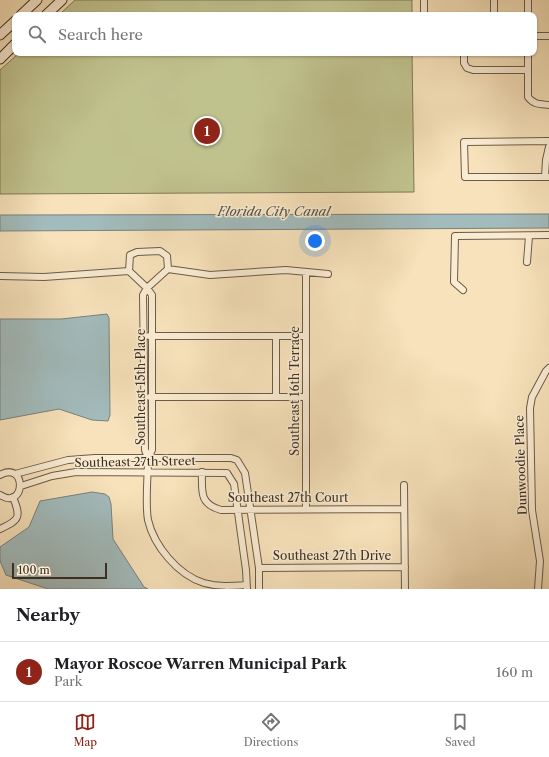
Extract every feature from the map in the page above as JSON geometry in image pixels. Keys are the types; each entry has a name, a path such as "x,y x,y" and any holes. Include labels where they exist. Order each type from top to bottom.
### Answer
{"main road":[{"path":"25,12 37,0"},
{"path":"49,12 62,0"},
{"path":"0,36 12,24"},
{"path":"0,59 12,47"}],"street":[{"path":"424,0 424,12"},
{"path":"494,0 494,12"},
{"path":"528,0 528,12"},
{"path":"537,36 549,36"},
{"path":"464,56 464,63 467,68 473,70 528,70"},
{"path":"528,56 528,97 536,104 549,105"},
{"path":"549,141 464,142 465,177 547,177 546,160 549,148"},
{"path":"463,290 454,282 455,236 549,235"},
{"path":"527,262 529,236"},
{"path":"0,276 44,277 129,271 147,288 168,269 168,261 164,253 137,252 130,256 129,271"},
{"path":"168,269 210,275 286,270 328,274"},
{"name":"Southeast 16th Terrace","path":"306,272 306,509"},
{"name":"Southeast 15th Place","path":"147,288 152,296 152,450 148,458 145,450 143,295 147,288"},
{"path":"144,336 306,336"},
{"path":"276,336 276,397"},
{"name":"Dunwoodie Place","path":"538,589 540,562 532,510 530,408 532,397 549,368"},
{"path":"144,397 306,397"},
{"path":"148,458 148,520 164,552 179,568 202,582 217,586 246,587 246,570 238,510"},
{"name":"Southeast 27th Street","path":"1,472 15,474 68,460 231,458 237,460 245,473 250,509"},
{"name":"Southeast 27th Street","path":"21,486 52,476 76,472 227,473 234,484 238,510"},
{"name":"Southeast 27th Court","path":"202,472 203,497 206,504 221,510 404,509"},
{"path":"0,495 5,498 13,497 18,492 21,486 19,479 15,474"},
{"path":"404,485 405,589"},
{"path":"0,529 13,523 18,518 19,511 13,497"},
{"path":"250,509 259,568 259,589"},
{"name":"Southeast 27th Drive","path":"259,568 405,567"}],"green space":[{"path":"75,0 412,0 412,12 62,12"},
{"path":"16,56 412,56 414,192 0,194 0,70"}],"water":[{"name":"Florida City Canal","path":"549,214 549,228 0,231 0,215"},
{"path":"107,314 109,318 110,415 108,421 92,420 59,409 0,420 0,319 61,319"},
{"path":"92,492 105,494 109,497 111,504 113,539 144,587 148,589 48,589 6,575 0,561 0,547 29,527 40,501"}],"place":[{"name":"Mayor Roscoe Warren Municipal Park","path":"207,131"}]}
